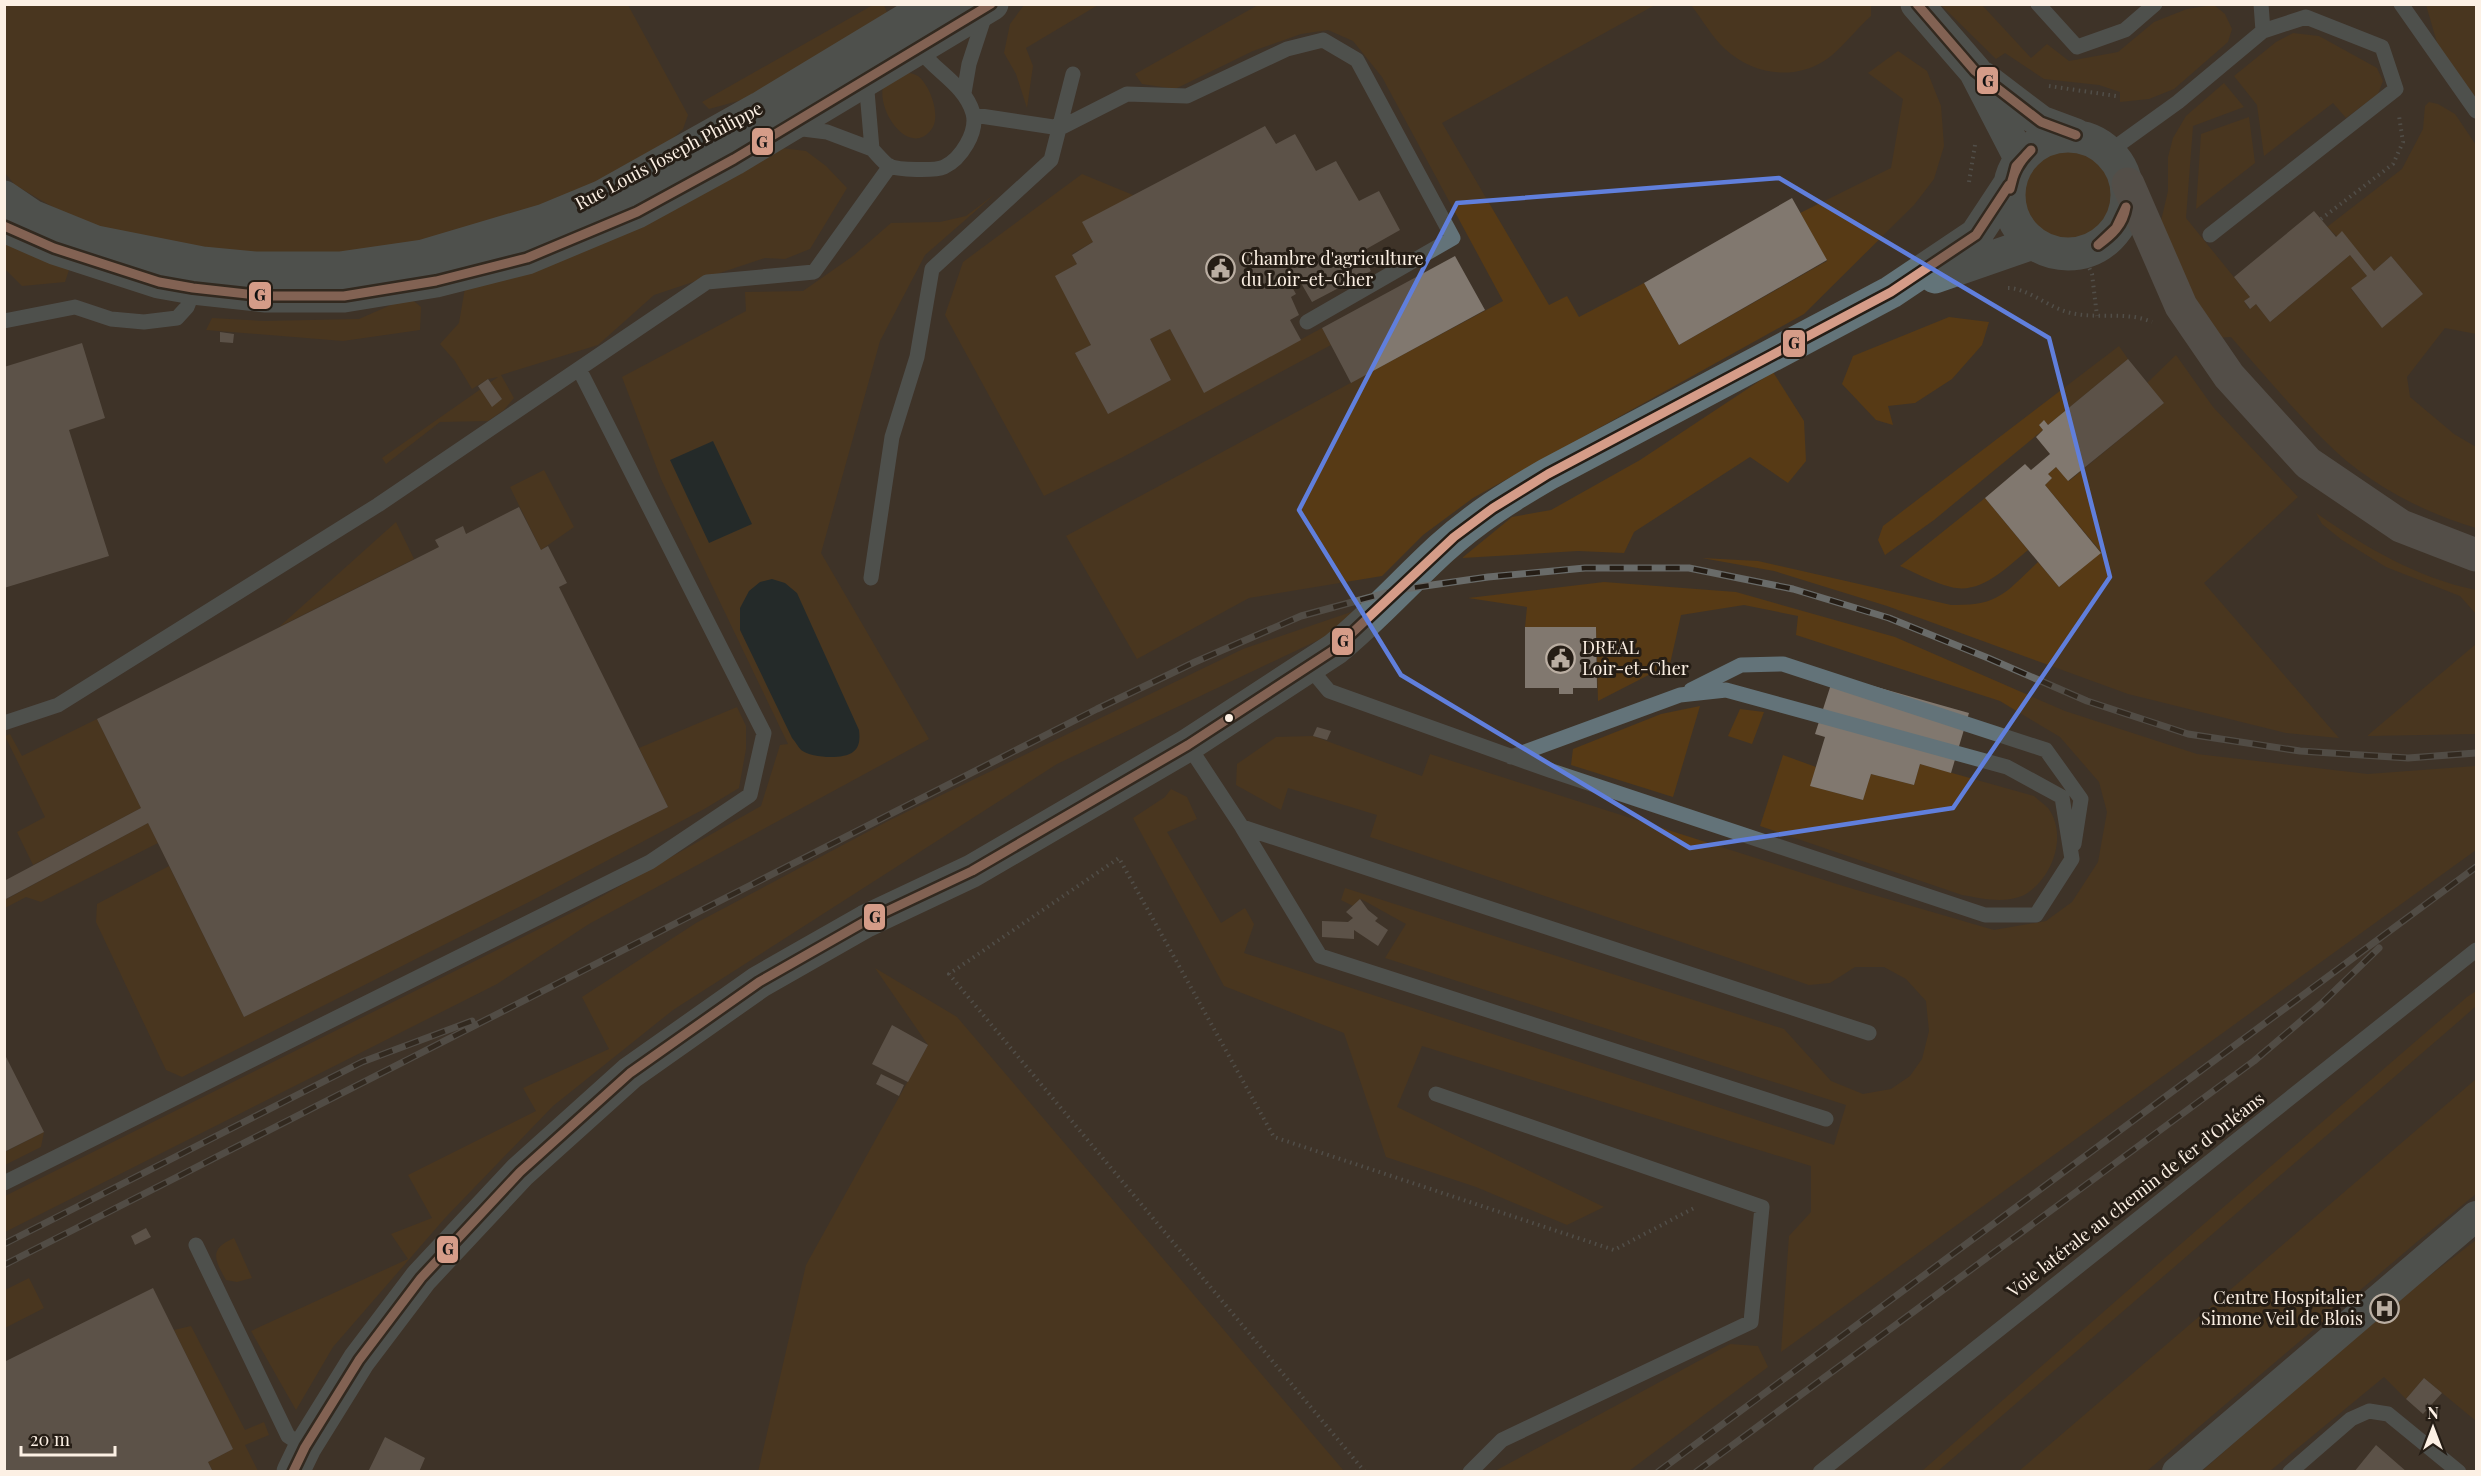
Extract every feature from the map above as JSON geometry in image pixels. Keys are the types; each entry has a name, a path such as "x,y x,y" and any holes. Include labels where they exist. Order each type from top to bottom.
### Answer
{"highway":[{"path":"2128,184 2181,306 2229,376 2308,462 2401,526 2476,555"}],"main road":[{"name":"Rue Louis Joseph Philippe","path":"4,196 32,216 96,243 178,259 255,268 340,268 423,256 545,220 603,196 913,22 990,5"},
{"path":"1921,8 1974,71 2041,123 2094,140 2110,152 2121,166 2128,184 2128,202 2122,222 2109,239 2092,250 2072,255 2051,252 2033,243 2021,231 2013,217 2009,201 2015,171 1974,71"},
{"name":"Rue Louis Joseph Philippe","path":"4,226 54,248 159,282 193,288 266,296 344,296 436,281 527,258 637,212 734,159 866,79 913,22"},
{"path":"299,1459 360,1360 421,1278 520,1172 630,1072 759,982 866,921 972,872 1188,745 1309,667 1357,631 1444,546 1495,505 1548,474 1891,292 1976,235 2015,171 2041,141 2058,136 2076,135"},
{"path":"1891,292 2033,243"}],"street":[{"path":"2177,1472 2476,1216"}],"lane":[{"path":"786,127 827,132 872,149 890,166 917,170 943,168 959,156 970,138 974,115 964,93 913,22 956,4"},
{"path":"2038,4 2077,47 2125,30 2155,4"},
{"path":"2261,4 2263,31"},
{"path":"2401,4 2476,111"},
{"path":"964,93 969,64 990,5"},
{"path":"2110,152 2178,102 2263,31 2306,17 2382,47 2396,89 2210,235"},
{"path":"974,115 1060,128 1127,94 1187,96 1287,49 1323,40 1357,60 1453,238 1307,322"},
{"path":"871,578 892,437 917,357 932,269 1052,160 1073,74"},
{"path":"866,79 872,149"},
{"path":"4,723 58,705 378,505 707,282 814,273 890,166"},
{"path":"436,281 440,268 455,261 534,237 545,220"},
{"path":"178,259 190,275 193,288"},
{"path":"396,260 416,264 436,281"},
{"path":"4,321 75,307 111,319 144,322 177,318 187,307 193,288 202,279 214,276 308,281 340,268"},
{"path":"4,1183 650,862 750,795 764,733 579,369"},
{"path":"1309,667 1329,692 1511,757 1985,915 2036,915 2072,859 2081,799 2046,750 1783,664 1741,665 1680,695 1511,757"},
{"path":"1680,695 1726,690 2007,767 2062,797 2072,859"},
{"path":"1188,745 1242,827 1320,956 1826,1119"},
{"path":"1242,827 1869,1033"},
{"name":"Voie latérale au chemin de fer d'Orléans","path":"1820,1472 2476,950"},
{"path":"1436,1094 1762,1207 1751,1322 1503,1440 1470,1472"},
{"path":"196,1245 299,1459"},
{"path":"2290,1472 2351,1419 2368,1411 2388,1414 2459,1472"}],"path":[{"path":"2039,85 2116,96"},
{"path":"2321,219 2393,164 2403,142 2396,89"},
{"path":"1966,188 1971,178 1975,146 1972,137"},
{"path":"2082,252 2092,274 2097,316"},
{"path":"2000,289 2011,287 2065,311 2097,316 2139,316 2158,325"},
{"path":"1365,1472 949,974 1119,858 1274,1137 1614,1250 1722,1194"}],"highlighted area":[{"path":"1779,178 2049,338 2110,577 1953,808 1690,848 1401,675 1299,510 1457,203"}],"shaded area":[{"path":"4,5 628,5 688,115 683,129 663,148 572,200 401,249 240,258 89,228 15,185 5,173"},
{"path":"873,5 884,5 888,15 749,98 709,109 702,102"},
{"path":"1024,5 1098,5 1026,48 1033,66 1027,108 1016,74 1004,53 1010,24"},
{"path":"1258,5 1655,5 1442,123 1549,305 1567,296 1579,317 1644,283 1679,345 1827,261 1800,213 1891,168 1903,99 1868,73 1898,51 1927,71 1941,106 1944,146 1934,179 1914,205 1804,314 1473,498 1423,535 1382,576 1249,598 1137,659 1066,536 1503,301 1382,77 1353,41 1328,30 1301,34 1253,51 1175,89 1142,84 1135,74"},
{"path":"1691,5 1871,5 1871,16 1824,61 1812,67 1786,73 1760,69 1736,58 1711,33"},
{"path":"1941,5 1982,5 2031,58 2047,44 2069,61 2118,52 2154,22 2187,9 2214,5 2225,14 2232,29 2228,42 2174,89 2149,99 2120,102 2120,92 2099,85 2044,79 2005,53 1996,59"},
{"path":"2426,5 2476,5 2476,99 2438,46"},
{"path":"2293,33 2319,36 2377,68 2383,81 2378,94 2346,118 2333,103 2264,156 2257,105 2234,76 2276,42"},
{"path":"896,71 918,76 927,86 933,101 934,124 931,130 922,137 912,138 903,134 894,126 883,103 882,91 885,80"},
{"path":"2224,83 2244,107 2193,126 2186,218 2250,297 2244,301 2249,309 2256,304 2270,322 2350,255 2367,276 2351,289 2382,327 2423,294 2391,256 2374,271 2327,227 2402,169 2423,129 2425,106 2429,102 2438,104 2455,114 2476,145 2476,334 2445,328 2407,377 2410,397 2454,434 2476,447 2476,528 2414,504 2356,468 2311,427 2231,337 2216,338 2189,293 2161,221 2168,191 2168,157 2173,138 2186,116"},
{"path":"2249,117 2255,163 2196,209 2201,134"},
{"path":"2070,139 2089,143 2106,154 2117,171 2121,190 2117,209 2106,226 2089,237 2070,241 2051,237 2034,226 2023,209 2019,190 2023,171 2034,154 2051,143"},
{"path":"773,147 806,151 826,166 847,188 810,249 785,259 765,258 654,295 598,345 501,375 514,398 504,410 488,421 440,422 386,464 382,458 498,377 488,379 472,389 455,361 440,344 459,323 465,288"},
{"path":"1082,174 1133,195 1093,242 1072,254 1077,264 1056,276 1091,345 1075,353 1108,413 1171,380 1150,339 1170,329 1204,392 1322,328 1331,345 1123,457 1044,496 945,315 963,262"},
{"path":"995,194 925,255 880,341 821,553 929,739 589,924 497,984 5,1232 5,1196 583,907 761,806 780,745 788,744 661,479 622,377 746,311 745,292 803,291 853,256 891,223 940,222 966,216"},
{"path":"4,233 55,255 69,270 65,282 22,286 5,269"},
{"path":"409,297 421,307 420,330 343,341 206,330 212,318 264,321 359,319"},
{"path":"1949,317 1989,322 1982,345 1952,379 1915,403 1888,406 1893,425 1876,420 1842,384 1853,356"},
{"path":"2119,346 2128,359 2048,425 2044,421 2039,425 2043,430 1934,520 1885,555 1878,540 1883,526"},
{"path":"2176,355 2213,407 2298,497 2204,583 2339,738 2286,733 2128,694 1887,606 1774,571 1702,558 1758,561 1951,605 1967,605 1991,600 2009,589 2038,562 2059,587 2101,552 2045,485 2052,478 2048,474 2056,467 2069,481 2164,403 2147,383"},
{"path":"1773,372 1804,421 1806,461 1788,483 1750,457 1634,532 1624,553 1578,551 1462,558 1512,517 1551,510 1640,460"},
{"path":"544,470 574,527 541,550 510,487"},
{"path":"1985,498 2028,550 2002,571 1983,583 1962,588 1938,583 1900,566"},
{"path":"2316,513 2353,538 2392,560 2433,578 2476,590 2476,614 2460,596 2386,567 2342,540 2322,524"},
{"path":"396,522 414,559 279,627"},
{"path":"1604,582 1736,592 1895,637 2065,711 2197,754 2368,774 2476,766 2476,850 1781,1352 1789,1236 1811,1212 1811,1166 1422,1046 1397,1107 1604,1207 1567,1225 1476,1187 1386,1157 1344,1033 1224,986 1133,818 1165,797 1171,789 1187,797 1197,819 1167,832 1221,923 1245,908 1254,924 1244,953 1834,1145 1846,1105 1385,958 1406,924 1361,899 1353,906 1341,900 1345,888 1784,1029 1831,1081 1863,1094 1891,1089 1910,1076 1922,1059 1929,1031 1926,1001 1906,979 1884,967 1855,967 1830,983 1809,985 1370,837 1377,815 1288,788 1281,810 1236,785 1237,764 1276,737 1313,736 1422,776 1430,754 1843,886 1994,930 2046,921 2072,902 2098,862 2107,812 2099,782 2060,737 2000,701 1796,635 1798,616 1744,605 1681,615 1670,664 1598,701 1596,627 1525,627 1527,607 1468,598"},
{"path":"1354,611 1327,636 1057,764 673,1010 553,1106 445,1218 333,1347 296,1410 251,1331 408,1259 391,1234 432,1218 408,1175 536,1111 523,1088 609,1049 582,997 696,923 888,821 1243,649"},
{"path":"2476,644 2476,734 2367,736"},
{"path":"1700,706 1673,797 1571,765 1573,749 1661,714"},
{"path":"737,707 746,726 746,749 739,788 706,808 529,902 182,1077 166,1070 96,922 97,904 169,866 244,1017 668,807 639,748"},
{"path":"1740,709 1764,712 1752,744 1728,736"},
{"path":"97,719 141,808 33,865 17,832 45,817 5,736 10,734 22,756"},
{"path":"1783,755 1816,767 1811,786 1862,800 1871,774 1914,785 1920,764 2034,796 2048,808 2054,819 2057,844 2054,857 2041,880 2022,896 2007,900 1992,900 1962,895 1760,826"},
{"path":"148,823 158,843 41,902 26,897 5,908 5,900"},
{"path":"875,968 957,1017 1344,1471 758,1472 806,1265 928,1045"},
{"path":"2476,991 2476,1006 2458,1022 1938,1471 1922,1471 2190,1236"},
{"path":"2476,1079 2476,1194 2147,1471 2019,1471"},
{"path":"44,1132 41,1147 5,1165 5,1152"},
{"path":"234,1238 252,1278 237,1282 226,1280 216,1255 221,1246"},
{"path":"2476,1240 2476,1421 2424,1378 2406,1399 2384,1377 2270,1471 2201,1472 2381,1313"},
{"path":"29,1278 44,1308 5,1328 5,1290"},
{"path":"191,1326 245,1430 264,1422 269,1435 245,1445 258,1471 213,1471 208,1462 233,1449 174,1330"},
{"path":"1730,1344 1758,1346 1768,1367 1629,1471 1495,1471"}],"water":[{"path":"713,441 752,524 709,543 670,460"},
{"path":"772,579 785,583 797,593 859,730 858,745 848,755 819,756 800,749 792,738 740,630 740,608 749,591 760,582"}],"building":[{"name":"Chambre d'agriculture du Loir-et-Cher","path":"1265,126 1276,144 1295,134 1316,171 1336,161 1359,201 1379,191 1400,230 1361,252 1371,271 1312,302 1301,283 1292,287 1296,294 1291,297 1299,315 1290,320 1301,340 1204,393 1170,329 1150,339 1171,380 1108,414 1075,353 1091,345 1055,276 1077,264 1072,255 1093,242 1082,222"},
{"path":"1792,198 1827,260 1679,345 1644,283"},
{"path":"2314,211 2336,237 2342,231 2374,271 2391,256 2423,294 2382,328 2351,288 2367,276 2350,255 2270,322 2256,304 2250,309 2244,301 2250,297 2234,277"},
{"path":"1455,256 1485,310 1351,383 1322,328"},
{"path":"220,332 234,334 233,343 220,342"},
{"path":"82,343 105,418 69,430 109,556 4,588 4,367"},
{"path":"2128,359 2164,403 2068,481 2056,467 2048,474 2052,478 2045,485 2101,553 2059,587 1985,498 2025,464 2031,470 2050,454 2036,437 2043,430 2039,425 2044,420 2048,425"},
{"path":"488,379 502,399 492,407 478,386"},
{"path":"519,507 541,550 548,546 567,583 559,587 668,807 244,1017 148,823 4,900 4,881 141,808 97,719 439,547 435,540 463,526 466,534"},
{"name":"DREAL Loir-et-Cher","path":"1525,627 1596,627 1597,688 1573,688 1573,694 1559,694 1559,688 1525,688"},
{"path":"1834,675 1969,713 1951,773 1920,764 1914,785 1871,774 1863,800 1810,786 1825,737 1815,734"},
{"path":"1317,727 1331,731 1327,740 1313,736"},
{"path":"1360,899 1378,918 1375,921 1388,930 1378,946 1354,930 1354,939 1322,937 1322,921 1348,922 1353,918 1346,912"},
{"path":"892,1025 928,1045 908,1082 872,1064"},
{"path":"4,1053 44,1132 4,1152"},
{"path":"881,1074 904,1085 899,1096 876,1084"},
{"path":"146,1228 151,1237 135,1245 131,1236"},
{"path":"153,1288 233,1449 208,1462 213,1472 4,1472 4,1362"},
{"path":"2424,1378 2442,1393 2423,1414 2406,1399"},
{"path":"385,1437 425,1458 419,1472 368,1472"},
{"path":"2376,1445 2407,1472 2354,1472"}],"railway":[{"path":"4,1265 1097,709 1195,662 1301,616 1397,590 1488,577 1585,568 1689,568 1793,589 1889,618 2087,701 2188,734 2300,751 2408,758 2476,753"},
{"path":"1658,1472 2476,867"},
{"path":"1696,1472 2254,1061 2321,1004 2379,948"},
{"path":"4,1244 362,1062 472,1021"}],"transit line":[{"name":"G","path":"4,226 54,248 159,282 193,288 266,296 344,296 436,281 527,258 637,212 734,159 991,4"},
{"name":"G","path":"1917,4 1975,71 2041,122 2076,135"},
{"name":"G","path":"2010,189 2016,166 2031,150"},
{"name":"G","path":"2010,189 2017,168 2031,150"},
{"name":"G","path":"293,1472 305,1447 359,1360 421,1278 520,1172 630,1073 759,982 866,921 972,871 1188,745 1335,649 1454,537 1493,508 1548,474 1891,292 1976,235 2009,185"},
{"name":"G","path":"2098,245 2116,228 2126,207"},
{"name":"G","path":"2098,245 2116,229 2126,207"}],"place":[{"name":"Chambre d'agriculture du Loir-et-Cher","path":"1220,269"},
{"name":"DREAL Loir-et-Cher","path":"1561,658"},
{"name":"Centre Hospitalier Simone Veil de Blois","path":"2384,1308"}]}
